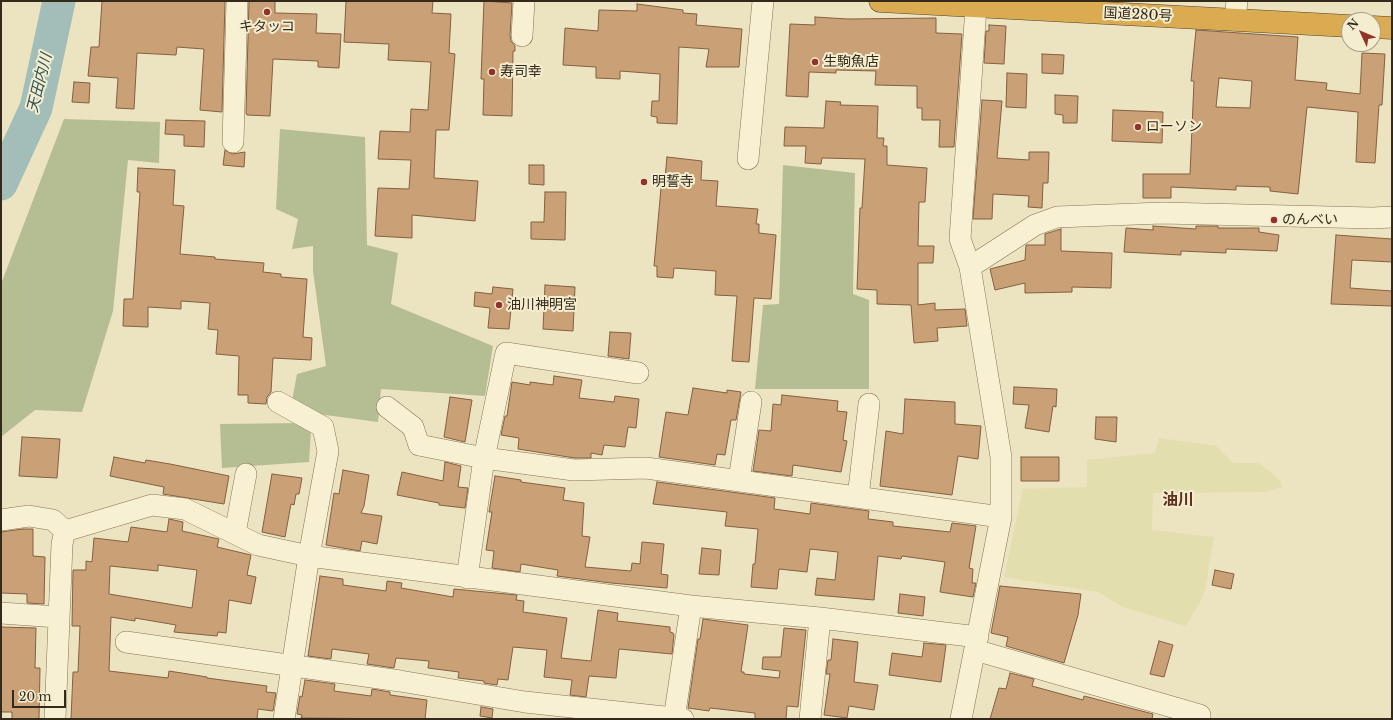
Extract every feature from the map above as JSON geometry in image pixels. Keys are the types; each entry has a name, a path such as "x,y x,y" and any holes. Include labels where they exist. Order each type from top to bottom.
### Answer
{"highway":[{"name":"国道280号","path":"880,1 976,7 1039,5 1236,11 1341,25"},
{"path":"1381,27 1392,28"}],"street":[{"path":"233,142 237,1"},
{"path":"522,36 524,1"},
{"path":"748,159 763,1"},
{"path":"961,719 1002,517 1001,457 970,267 960,239 976,7"},
{"path":"970,267 1035,225 1057,217 1162,213 1373,218 1392,217"},
{"path":"467,578 484,458 506,353 638,373"},
{"path":"278,402 323,427 328,451 309,556 284,719"},
{"path":"739,480 752,402"},
{"path":"858,497 869,404"},
{"path":"387,407 413,427 419,445 484,458 574,470 646,468 1002,517"},
{"path":"235,533 246,474"},
{"path":"65,531 152,506 186,509 258,545 309,556 467,578 691,606 820,618 977,644 1200,715"},
{"path":"1,520 29,516 53,520 65,531"},
{"path":"55,719 58,617 62,544 65,531"},
{"path":"126,642 293,667 400,681 525,702 677,719 691,606"},
{"path":"1,614 58,617"},
{"path":"810,719 820,618"}],"shaded area":[{"path":"1159,438 1216,446 1233,463 1259,463 1280,480 1282,487 1265,492 1153,493 1152,530 1214,537 1204,595 1186,626 1123,607 1098,592 1004,577 1023,489 1087,487 1087,460 1155,453"}],"green space":[{"path":"64,119 160,122 159,163 128,160 113,311 82,412 35,410 1,437 1,284"},
{"path":"280,129 365,137 367,245 398,253 391,304 493,346 485,396 381,389 378,422 310,413 292,401 297,374 326,366 313,271 313,246 292,249 298,219 276,209"},
{"path":"783,165 855,173 853,294 869,300 869,389 755,389 763,305 779,304"},
{"path":"301,423 311,430 309,462 222,468 220,424"}],"building":[{"path":"102,1 225,1 222,112 200,110 204,49 177,47 176,55 137,53 134,109 116,108 118,78 88,76 91,47 99,47"},
{"path":"249,1 275,1 275,13 317,14 316,33 341,34 339,68 318,67 318,61 273,59 270,116 247,115 246,113"},
{"path":"346,1 433,1 432,13 451,14 449,53 455,54 449,130 436,130 434,178 478,181 475,221 412,215 412,238 375,236 378,188 409,189 411,160 378,159 380,131 410,132 411,109 428,110 431,62 388,60 389,44 344,42"},
{"path":"484,1 512,3 510,35 511,41 515,46 515,51 513,51 512,116 483,115 484,79 481,79"},
{"path":"637,4 683,10 683,13 697,14 696,25 742,29 739,67 706,67 709,49 679,47 677,124 657,123 657,117 651,116 652,101 659,101 660,74 620,71 620,79 596,78 596,67 563,65 565,28 598,31 599,10 637,11"},
{"path":"815,17 848,19 936,18 936,33 962,34 954,147 939,147 940,120 922,120 922,108 917,108 917,86 875,85 876,71 836,70 836,73 809,72 808,97 786,96 790,24 815,25"},
{"path":"989,25 1006,26 1004,64 984,63 986,31 989,31"},
{"path":"1196,30 1298,37 1295,80 1327,83 1326,90 1360,94 1362,53 1385,54 1382,105 1379,105 1375,163 1356,162 1358,112 1307,107 1298,194 1270,191 1270,187 1236,186 1236,190 1171,187 1171,198 1143,198 1143,174 1190,174 1194,81 1191,81","holes":["1219,78 1252,81 1250,108 1216,107"]},
{"path":"1042,54 1064,55 1063,74 1042,73"},
{"path":"1007,73 1027,74 1026,108 1006,107"},
{"path":"74,82 90,83 89,103 72,102"},
{"path":"1055,95 1078,96 1077,123 1063,123 1063,115 1055,114"},
{"path":"982,100 1002,101 997,158 1029,160 1029,152 1049,152 1048,183 1043,183 1042,208 1028,207 1029,196 993,194 992,219 973,219"},
{"path":"826,101 841,102 840,105 878,106 877,138 884,138 883,146 887,146 887,165 927,168 925,202 919,202 918,246 934,246 933,263 918,263 918,305 935,303 935,310 965,309 967,326 937,328 938,341 914,343 911,305 877,304 877,290 857,289 860,208 862,208 865,159 822,158 821,164 805,163 806,146 784,146 785,127 824,128"},
{"name":"ローソン","path":"1113,110 1163,112 1162,143 1112,141"},
{"path":"166,120 205,121 204,147 184,146 184,135 165,134"},
{"path":"225,150 232,154 245,152 244,167 223,165"},
{"path":"667,157 702,161 701,180 718,181 716,206 758,209 756,224 759,224 759,233 776,235 771,299 754,298 749,362 732,361 737,296 715,295 716,271 674,268 673,278 657,277 657,266 654,266 662,177 665,177"},
{"path":"529,165 544,165 544,185 529,184"},
{"path":"138,168 175,170 173,205 184,206 180,254 215,257 215,259 264,263 263,272 281,274 281,277 307,279 303,337 312,338 311,360 273,358 271,392 267,397 266,404 248,403 248,395 238,395 239,356 216,354 218,330 208,329 210,303 181,301 181,309 148,307 148,327 123,326 124,299 133,299 140,192 137,192"},
{"path":"545,192 566,192 565,240 531,239 531,222 544,222"},
{"path":"1153,226 1196,229 1196,226 1218,226 1218,228 1259,228 1259,232 1279,235 1277,251 1226,249 1226,253 1181,251 1181,255 1124,252 1126,228 1153,230"},
{"path":"1061,229 1061,251 1112,253 1111,288 1072,287 1072,292 1025,293 1025,283 995,290 990,269 1025,260 1026,245 1045,245 1045,234"},
{"path":"1336,235 1392,239 1392,262 1352,260 1350,288 1392,291 1392,306 1331,304"},
{"path":"545,285 575,287 573,331 543,329"},
{"path":"493,287 513,289 509,329 488,328 490,308 474,306 475,292 492,294"},
{"path":"610,332 631,333 629,359 608,356"},
{"path":"554,376 582,380 579,398 614,402 615,396 639,399 636,428 628,427 625,447 604,445 602,455 591,453 591,458 575,458 518,449 519,438 501,435 505,416 507,416 512,382 530,385 530,382 553,385"},
{"path":"1014,387 1057,389 1056,407 1053,406 1049,432 1025,428 1029,405 1013,404"},
{"path":"693,388 727,393 727,390 741,392 736,420 731,420 725,455 717,454 715,465 659,457 666,412 688,415"},
{"path":"782,395 838,401 837,411 847,412 843,440 847,441 841,472 793,465 792,476 753,471 759,430 771,431 773,404 781,405"},
{"path":"450,397 472,400 465,442 444,437"},
{"path":"905,399 955,402 955,424 981,426 978,459 958,456 952,495 880,486 886,431 903,434"},
{"path":"1096,417 1117,417 1116,442 1095,439"},
{"path":"22,437 60,439 57,478 19,476"},
{"path":"114,457 145,463 146,460 229,476 224,504 163,494 164,487 110,476"},
{"path":"1021,457 1059,457 1059,481 1021,481"},
{"path":"445,462 461,466 458,487 468,488 465,508 439,505 439,503 397,495 402,472 443,481"},
{"path":"343,470 369,475 364,506 361,513 382,516 377,544 362,541 360,551 326,545 334,493 339,494"},
{"path":"272,474 302,478 299,494 296,494 294,505 291,504 285,537 262,532"},
{"path":"495,476 521,480 521,482 565,488 563,500 584,503 582,536 590,537 585,567 631,571 632,563 640,564 642,542 664,544 661,574 668,575 667,588 557,576 558,570 521,564 520,572 492,568 494,551 486,550 492,512 489,512"},
{"path":"657,482 775,498 774,509 810,514 811,503 869,511 868,519 893,522 893,526 950,532 952,523 976,526 969,568 973,569 972,583 976,583 973,597 940,592 945,562 902,556 901,559 878,556 874,600 815,595 817,578 835,580 838,552 810,549 807,572 779,569 777,589 751,587 753,564 755,564 758,529 725,526 727,512 653,504"},
{"path":"169,519 183,522 182,531 219,539 217,547 251,555 247,575 256,577 251,604 229,600 226,633 218,632 217,636 174,632 176,625 135,618 135,621 111,617 109,671 168,678 169,671 267,686 266,692 276,693 273,711 258,709 257,719 71,719 73,672 78,672 80,626 72,626 73,570 86,570 86,561 92,562 94,538 128,542 131,527 167,532","holes":["158,565 197,570 192,608 109,594 110,566 158,571"]},
{"path":"33,529 33,556 45,557 44,604 27,603 27,594 1,593 1,532"},
{"path":"702,548 721,550 719,575 699,574"},
{"path":"1215,570 1234,574 1231,589 1212,585"},
{"path":"320,576 343,579 343,585 386,591 387,581 402,583 401,588 453,597 454,589 517,595 516,600 524,601 523,612 567,618 561,658 591,661 598,610 618,613 617,621 670,627 670,632 674,635 672,654 619,649 616,678 589,676 586,697 570,695 572,680 544,677 547,650 513,647 508,680 498,679 497,685 484,683 484,681 458,678 459,672 428,668 429,661 396,658 394,668 367,664 369,654 332,649 331,659 308,656"},
{"path":"1000,586 1081,594 1078,615 1064,663 1006,646 1008,637 991,633"},
{"path":"900,594 925,597 923,616 898,613"},
{"path":"703,619 748,625 741,672 744,672 744,674 779,678 780,671 762,669 763,657 781,657 784,628 806,630 798,707 787,706 786,719 755,719 755,713 710,708 709,711 688,708 698,639 700,639"},
{"path":"1,627 36,628 35,668 40,668 39,719 12,719 12,712 1,712"},
{"path":"833,639 858,642 854,682 878,685 874,710 849,706 847,718 824,715 830,674 826,674 828,660 831,660"},
{"path":"1159,641 1173,645 1164,677 1150,674"},
{"path":"924,643 946,645 941,682 889,675 892,653 922,657"},
{"path":"1010,673 1034,679 1032,686 1083,700 1084,696 1153,714 1152,719 990,719 999,688 1006,689"},
{"path":"305,680 335,684 334,691 371,696 372,689 390,692 390,695 427,700 425,719 301,718 302,715 297,714 300,696 302,697"},
{"path":"481,707 493,709 492,718 480,716"}],"waterway":[{"name":"天田内川","path":"1,184 36,108 59,1"}],"place":[{"name":"キタッコ","path":"267,12"},
{"name":"生駒魚店","path":"815,62"},
{"name":"寿司幸","path":"492,72"},
{"name":"ローソン","path":"1138,127"},
{"name":"明誓寺","path":"644,182"},
{"name":"のんべい","path":"1274,220"},
{"name":"油川神明宮","path":"499,305"}],"district":[{"name":"油川","path":"1178,500"}]}
